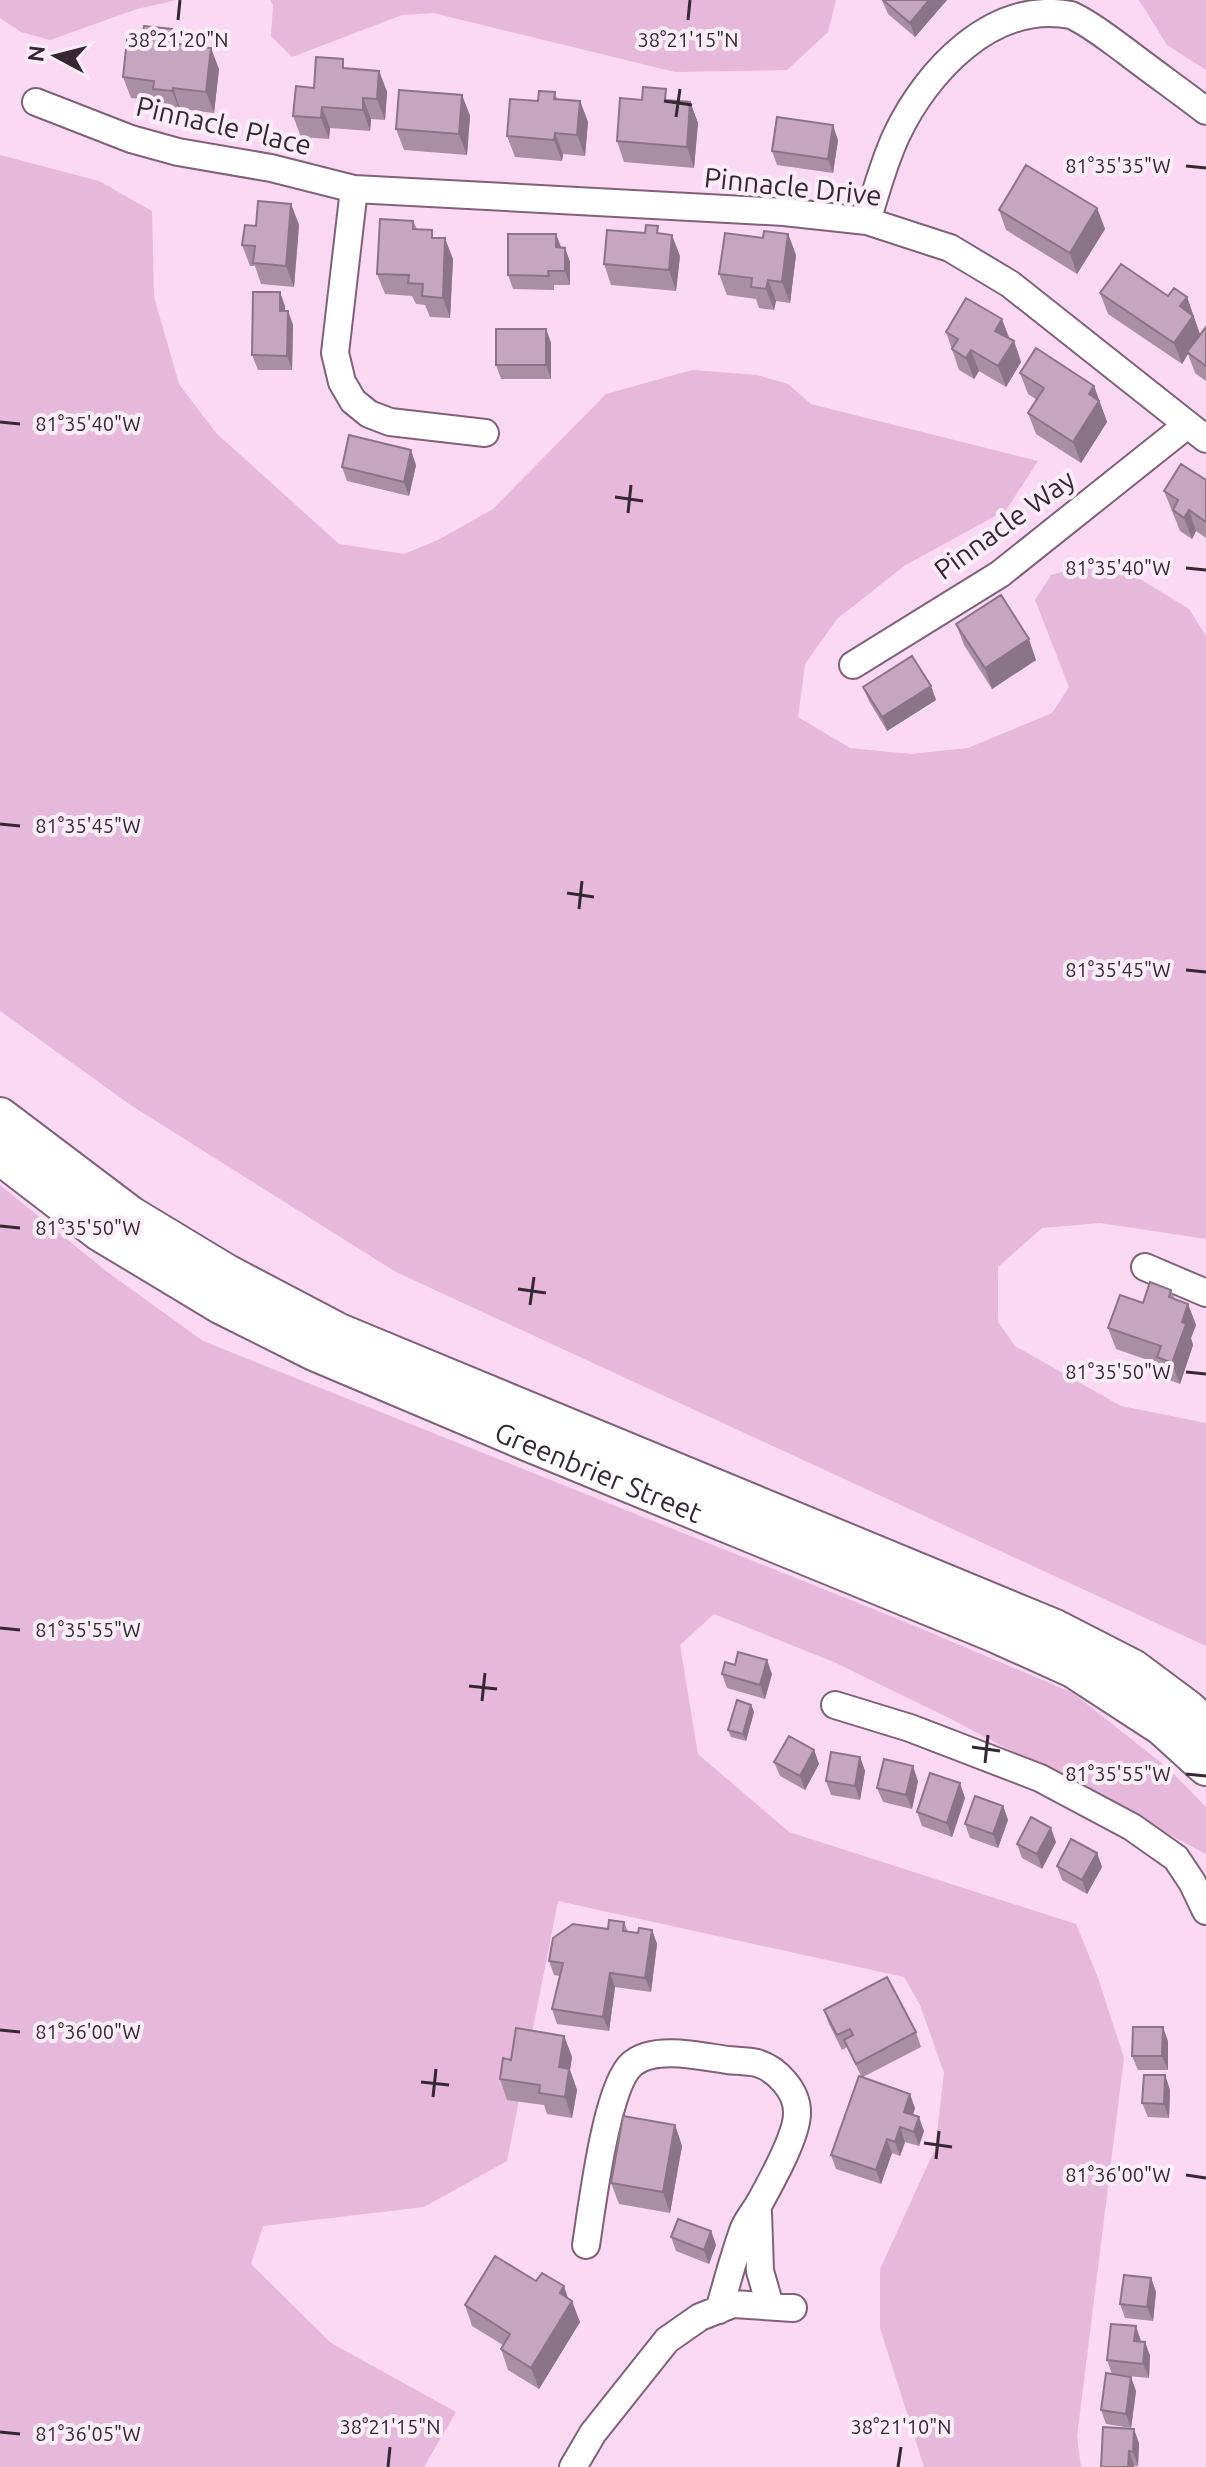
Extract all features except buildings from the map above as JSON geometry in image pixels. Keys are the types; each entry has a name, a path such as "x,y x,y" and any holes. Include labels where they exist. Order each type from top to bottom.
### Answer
{"main road":[{"name":"Greenbrier Street","path":"0,1116 131,1215 227,1273 339,1332 1055,1628 1133,1668 1206,1726"},
{"name":"Greenbrier Street","path":"0,1156 99,1232 222,1306 314,1352 1073,1669 1162,1727 1206,1767"}],"street":[{"path":"867,221 895,136 921,89 953,49 979,26 1011,11 1042,8 1070,15 1096,30 1206,111"},
{"name":"Pinnacle Place","path":"36,102 131,139 178,152 271,168 354,189"},
{"name":"Pinnacle Drive","path":"354,189 784,212 867,221 950,248 1010,284 1196,432"},
{"path":"354,189 335,353 342,382 353,401 369,414 390,422 485,433"},
{"name":"Pinnacle Way","path":"853,665 1000,574 1196,432"},
{"path":"1145,1267 1206,1293"},
{"path":"835,1705 910,1728 1040,1778 1132,1827 1176,1858 1206,1911"},
{"path":"586,2245 609,2115 621,2076 633,2063 649,2055 678,2053 758,2064 773,2071 794,2095 797,2113 793,2134 759,2205 745,2225 719,2310"},
{"path":"573,2467 593,2433 667,2340 700,2317 733,2304 782,2307 760,2271 757,2235 759,2205"}],"shaded area":[{"path":"0,0 177,0 137,9 50,40 21,32 0,18"},
{"path":"270,0 836,0 828,32 787,70 675,72 433,13 402,15 292,57 271,36 273,5"},
{"path":"1139,0 1206,0 1206,70 1167,45"},
{"path":"0,155 99,181 152,211 154,297 179,384 216,433 339,544 404,554 438,540 493,509 606,394 692,370 757,375 788,384 811,404 1038,461 1006,510 904,566 837,619 805,664 798,717 850,748 911,754 968,748 1052,713 1069,687 1035,600 1051,575 1079,567 1137,577 1189,609 1206,636 1206,1239 1100,1223 1042,1228 998,1267 998,1322 1015,1346 1121,1406 1206,1423 1206,1646 396,1272 132,1106 0,1011"},
{"path":"0,1185 106,1271 203,1341 903,1621 1073,1693 1169,1769 1206,1807 1206,1854 953,1720 836,1663 714,1614 680,1645 698,1754 789,1832 1076,1924 1098,1978 1124,2058 1077,2437 1081,2467 924,2467 880,2328 880,2269 935,2149 944,2073 920,2005 904,1977 558,1901 507,2161 424,2207 263,2226 251,2264 331,2343 456,2412 424,2467 0,2467"}]}
